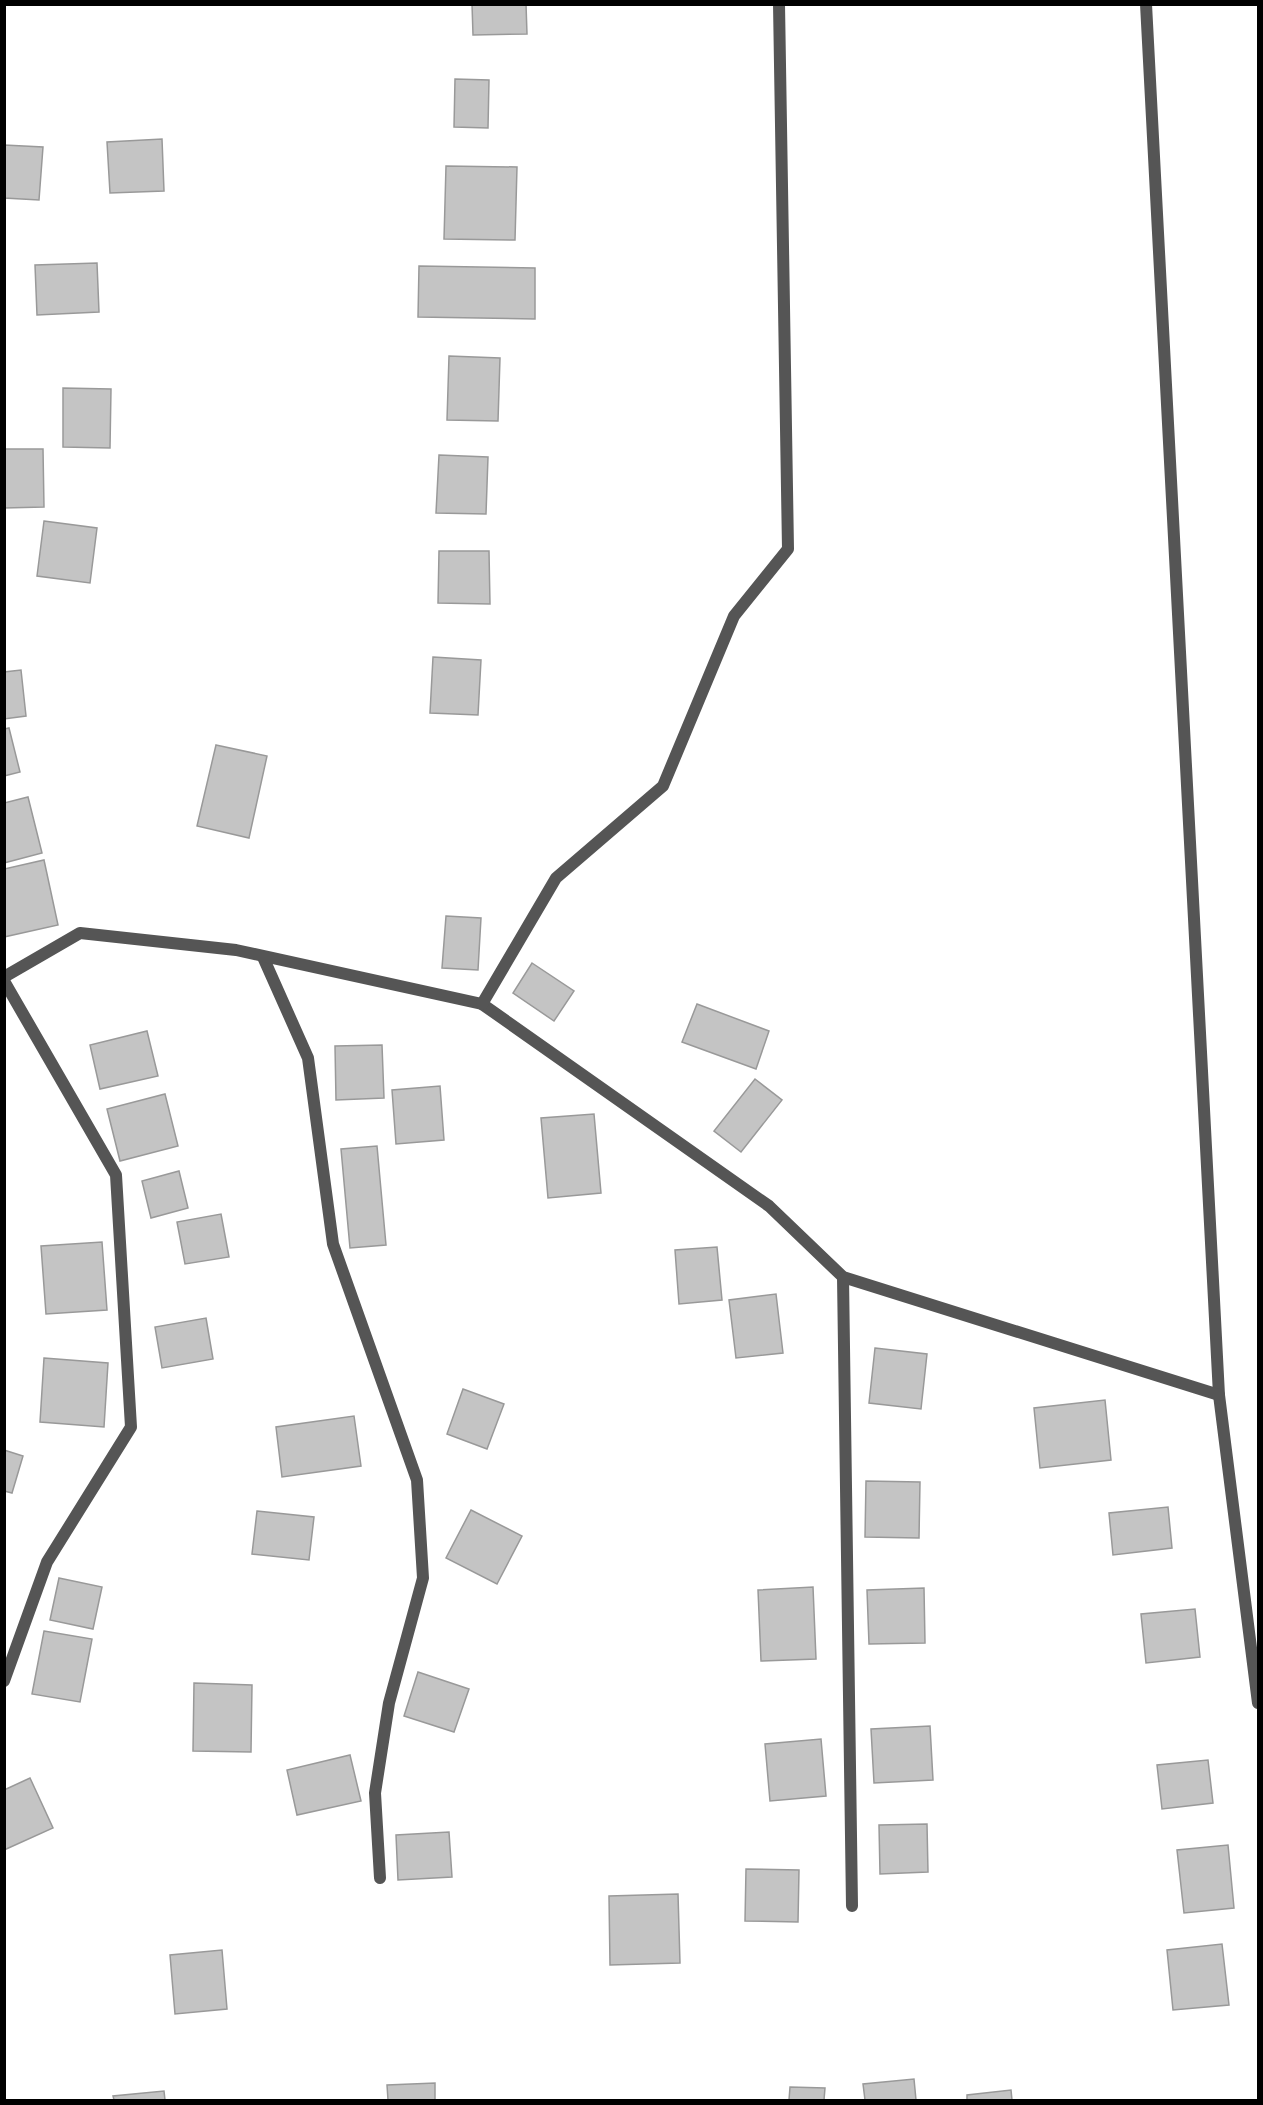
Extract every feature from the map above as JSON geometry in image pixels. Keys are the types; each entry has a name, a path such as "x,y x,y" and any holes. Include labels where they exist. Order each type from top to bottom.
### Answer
{"street":[{"path":"482,1004 556,878 663,786 734,616 788,549 779,4"},
{"path":"1146,4 1219,1395 1258,1703"},
{"path":"4,1681 47,1563 131,1427 116,1175 4,979 80,933 236,950 482,1004 769,1206 843,1277 1219,1395"},
{"path":"263,957 308,1058 333,1244 417,1480 423,1578 389,1703 375,1793 380,1878"},
{"path":"843,1277 852,1905"}],"building":[{"path":"472,4 526,4 527,34 473,35"},
{"path":"455,79 489,80 488,128 454,127"},
{"path":"162,139 164,191 110,193 107,142"},
{"path":"4,145 43,147 39,200 4,198"},
{"path":"446,166 517,167 515,240 444,239"},
{"path":"97,263 99,312 37,315 35,265"},
{"path":"419,266 535,268 535,319 418,317"},
{"path":"449,356 500,358 498,421 447,420"},
{"path":"63,388 111,389 110,448 63,447"},
{"path":"4,449 43,449 44,507 4,508"},
{"path":"439,455 488,457 486,514 436,513"},
{"path":"44,521 97,528 90,583 37,576"},
{"path":"439,551 489,551 490,604 438,603"},
{"path":"433,657 481,660 478,715 430,713"},
{"path":"21,670 26,716 4,719 4,672"},
{"path":"9,728 20,772 4,776 4,729"},
{"path":"216,745 267,756 249,838 197,826"},
{"path":"28,797 42,853 4,863 4,803"},
{"path":"44,860 58,925 4,937 4,869"},
{"path":"446,916 481,918 478,970 442,968"},
{"path":"532,963 574,991 554,1021 513,993"},
{"path":"697,1004 769,1031 756,1069 682,1042"},
{"path":"147,1031 158,1076 100,1089 90,1045"},
{"path":"382,1045 384,1098 336,1100 335,1046"},
{"path":"755,1079 782,1100 741,1152 714,1131"},
{"path":"440,1086 444,1140 396,1144 392,1090"},
{"path":"165,1094 178,1146 120,1161 107,1109"},
{"path":"594,1114 601,1193 548,1198 541,1118"},
{"path":"377,1146 386,1245 350,1248 341,1149"},
{"path":"179,1171 188,1208 151,1218 142,1181"},
{"path":"221,1214 229,1257 185,1264 177,1222"},
{"path":"102,1242 107,1310 46,1314 41,1246"},
{"path":"717,1247 722,1300 679,1304 675,1250"},
{"path":"776,1294 783,1353 736,1358 729,1300"},
{"path":"206,1318 213,1359 162,1368 155,1327"},
{"path":"875,1348 927,1354 921,1409 869,1403"},
{"path":"44,1358 108,1363 104,1427 40,1422"},
{"path":"463,1389 504,1404 487,1449 447,1434"},
{"path":"1105,1400 1111,1460 1040,1468 1034,1408"},
{"path":"354,1416 361,1466 282,1477 276,1427"},
{"path":"4,1450 23,1456 12,1493 4,1491"},
{"path":"866,1481 920,1482 919,1538 865,1537"},
{"path":"1168,1507 1172,1548 1113,1555 1109,1513"},
{"path":"471,1510 522,1536 497,1584 446,1558"},
{"path":"257,1511 314,1517 309,1560 252,1554"},
{"path":"59,1578 102,1587 93,1629 50,1620"},
{"path":"813,1587 816,1659 761,1661 758,1590"},
{"path":"924,1588 925,1643 869,1644 867,1590"},
{"path":"1195,1609 1200,1657 1146,1663 1141,1614"},
{"path":"44,1631 92,1639 80,1702 32,1694"},
{"path":"418,1672 469,1689 454,1732 404,1716"},
{"path":"194,1683 252,1685 251,1752 193,1751"},
{"path":"930,1726 933,1780 874,1783 871,1729"},
{"path":"821,1739 826,1796 770,1801 765,1744"},
{"path":"350,1755 361,1801 297,1815 287,1770"},
{"path":"1208,1760 1213,1803 1162,1809 1157,1765"},
{"path":"30,1778 53,1828 4,1850 4,1790"},
{"path":"927,1824 928,1872 880,1874 879,1825"},
{"path":"449,1832 452,1877 398,1880 396,1835"},
{"path":"1228,1845 1234,1908 1184,1913 1177,1850"},
{"path":"746,1869 799,1870 798,1922 745,1921"},
{"path":"678,1894 680,1963 610,1965 609,1896"},
{"path":"1222,1944 1229,2005 1173,2010 1167,1950"},
{"path":"222,1950 227,2009 175,2014 170,1955"},
{"path":"914,2079 916,2100 865,2100 863,2084"},
{"path":"435,2083 435,2100 388,2100 387,2085"},
{"path":"790,2087 825,2088 824,2100 789,2100"},
{"path":"1011,2090 1012,2100 967,2100 967,2095"},
{"path":"164,2091 165,2100 114,2100 113,2096"}]}
